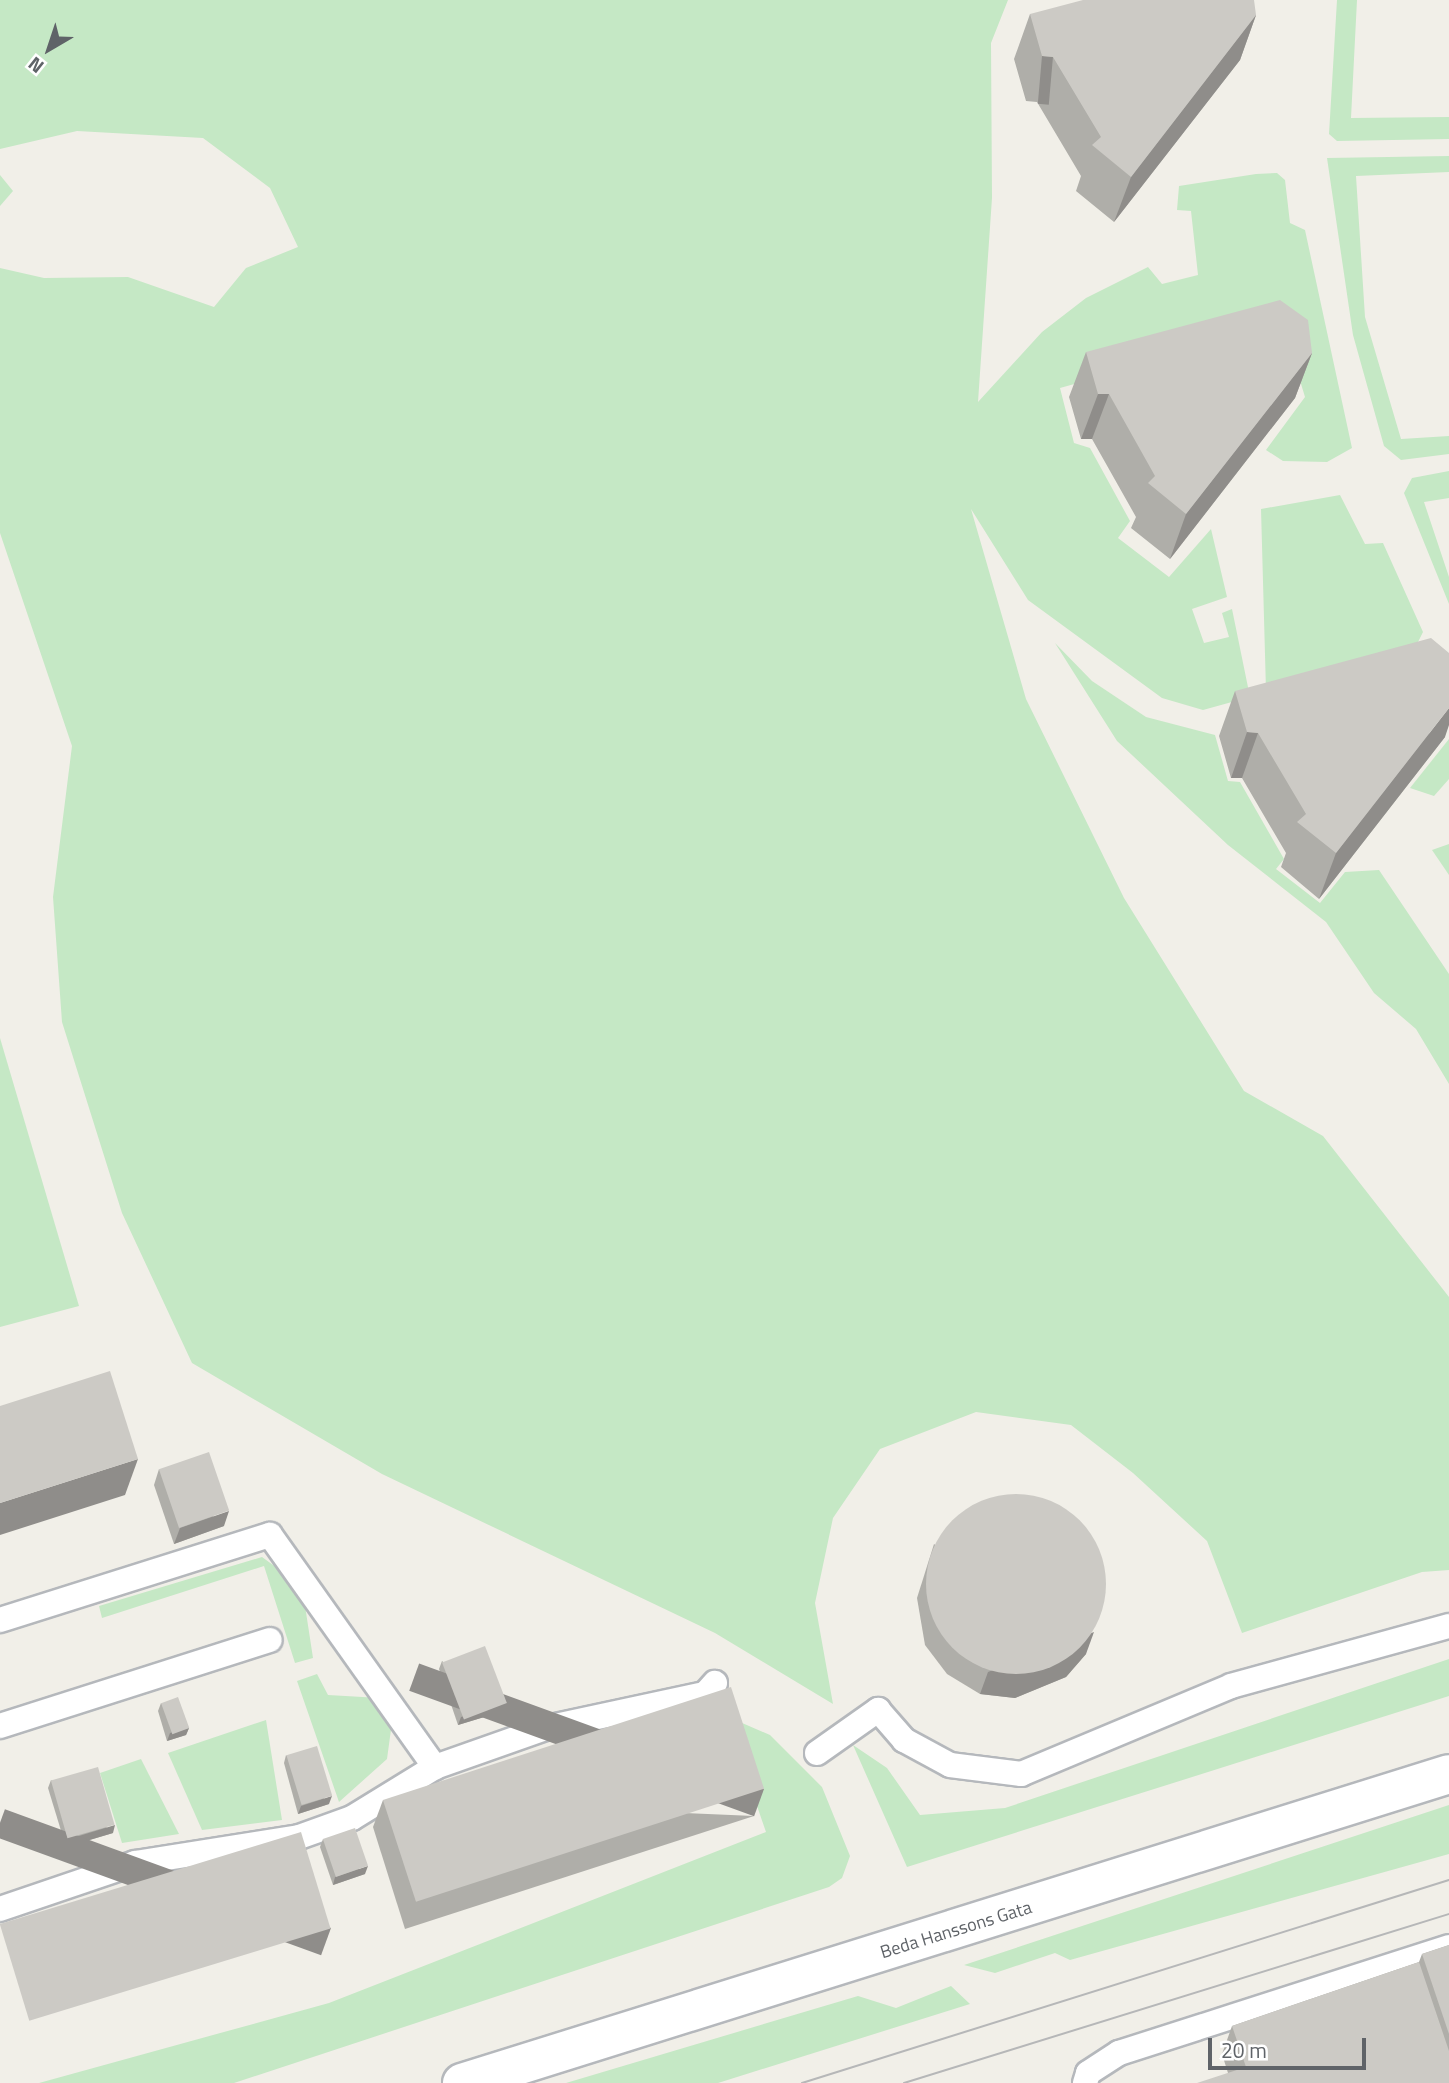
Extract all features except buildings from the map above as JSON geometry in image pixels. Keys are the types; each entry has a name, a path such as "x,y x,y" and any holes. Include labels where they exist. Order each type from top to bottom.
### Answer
{"street":[{"name":"Beda Hanssons Gata","path":"462,2083 1449,1774"}],"lane":[{"path":"0,1620 270,1535 435,1767"},
{"path":"817,1753 878,1710 904,1740 950,1765 1021,1774 1231,1686 1449,1626"},
{"path":"0,1726 270,1640"},
{"path":"0,1909 135,1863 299,1838 352,1818 435,1767 546,1728 705,1694 715,1683"},
{"path":"1085,2083 1088,2073 1119,2053 1449,1947"}],"green space":[{"path":"0,0 1008,0 991,43 992,198 978,402 1042,332 1086,298 1148,267 1162,284 1198,275 1191,211 1177,210 1179,186 1256,174 1277,173 1285,180 1290,223 1305,230 1352,448 1327,462 1283,461 1266,450 1305,397 1291,351 1264,331 1060,388 1074,443 1090,448 1130,521 1118,538 1169,577 1211,529 1227,597 1192,609 1204,643 1229,637 1222,613 1232,609 1250,697 1203,710 1162,698 1028,600 971,509 1026,699 1124,898 1244,1091 1323,1136 1449,1297 1449,1570 1422,1572 1242,1633 1207,1541 1133,1473 1071,1425 976,1412 880,1449 833,1518 815,1603 833,1704 715,1633 382,1474 192,1363 122,1213 62,1022 53,897 72,746 0,533 0,268 44,278 128,277 214,307 246,268 298,247 270,188 203,138 77,131 0,149"},
{"path":"1337,0 1357,0 1351,118 1449,117 1449,139 1337,141 1329,134"},
{"path":"1449,156 1449,172 1356,176 1365,317 1401,439 1449,436 1449,454 1401,460 1384,446 1353,335 1327,158"},
{"path":"0,175 13,191 0,206"},
{"path":"1449,471 1449,498 1424,502 1449,577 1449,604 1404,493 1412,478"},
{"path":"1340,495 1365,544 1383,543 1423,632 1416,646 1266,691 1261,509"},
{"path":"1055,643 1092,681 1146,717 1215,735 1228,781 1240,782 1284,859 1276,869 1320,903 1345,872 1379,870 1449,974 1449,1084 1416,1029 1374,993 1326,922 1228,845 1117,741"},
{"path":"1449,739 1449,779 1434,796 1410,788"},
{"path":"1449,844 1449,875 1432,850"},
{"path":"0,1038 79,1306 0,1327"},
{"path":"262,1557 302,1586 313,1658 295,1663 264,1566 102,1618 99,1606"},
{"path":"1449,1659 1449,1696 907,1867 853,1745 887,1768 920,1815 1005,1808"},
{"path":"317,1674 328,1695 380,1698 393,1715 387,1759 339,1802 297,1681"},
{"path":"726,1716 770,1735 822,1787 850,1856 842,1878 829,1887 234,2083 39,2083 329,2003 766,1832"},
{"path":"266,1720 282,1820 202,1830 168,1753"},
{"path":"141,1759 179,1834 122,1843 100,1773"},
{"path":"1449,1805 1449,1854 1070,1960 1055,1953 995,1973 964,1965"},
{"path":"951,1986 970,2004 718,2083 566,2083 858,1996 896,2008"}],"tram line":[{"path":"802,2083 1449,1880"},
{"path":"904,2083 1449,1914"}]}
